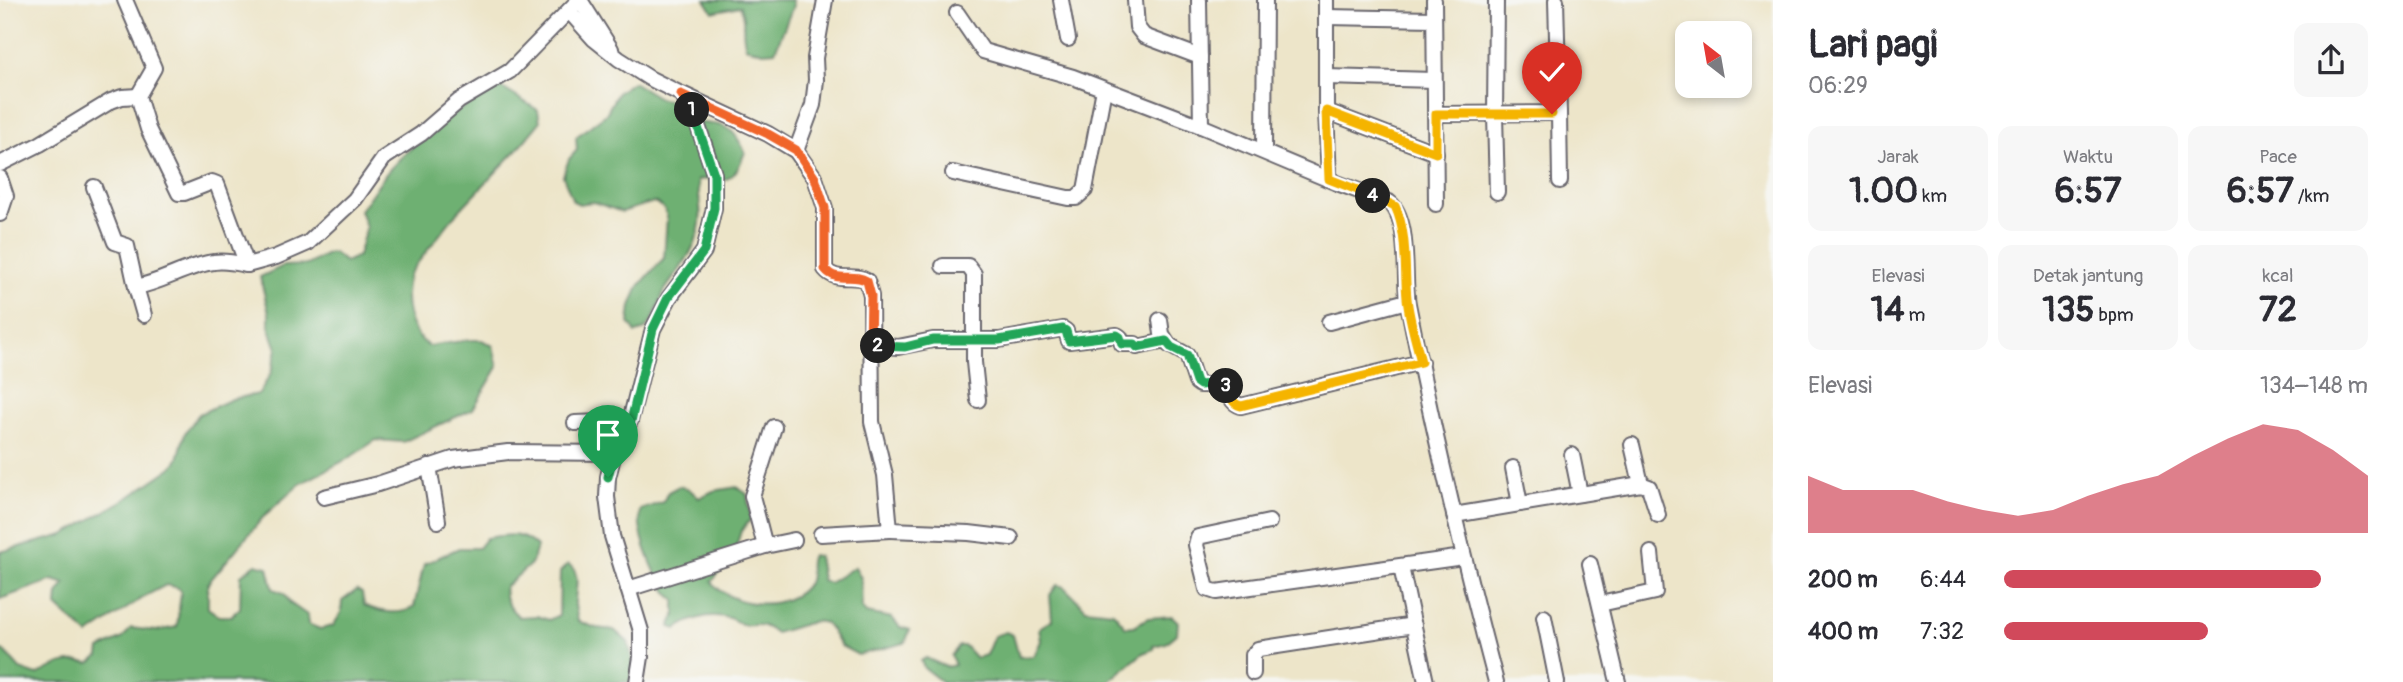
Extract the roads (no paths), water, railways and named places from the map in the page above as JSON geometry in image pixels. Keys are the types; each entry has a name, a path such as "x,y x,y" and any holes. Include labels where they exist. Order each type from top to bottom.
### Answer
{"street":[{"path":"125,0 154,68 138,96 148,129 179,193 212,182 217,184 247,265"},
{"path":"136,287 152,284 211,262 247,265 276,257 314,239 355,199 384,158 421,134 459,101 510,71 580,0"},
{"path":"580,0 584,18"},
{"path":"796,150 813,105 815,58 825,0"},
{"path":"1061,0 1068,39"},
{"path":"1135,0 1137,27 1144,36 1200,57"},
{"path":"1199,0 1201,125"},
{"path":"1264,152 1265,0"},
{"path":"1325,0 1329,179"},
{"path":"1434,0 1436,204"},
{"path":"1496,0 1494,115 1497,192"},
{"path":"1556,0 1560,181"},
{"path":"569,11 584,18 613,54 649,78 796,150 815,178 825,208 825,269 830,275 840,278 859,277 867,281 871,296 872,422 885,475 890,530"},
{"path":"957,13 984,51 1073,77 1201,125 1395,206 1403,237 1407,301 1463,556 1496,682"},
{"path":"1326,17 1434,19"},
{"path":"1326,77 1434,80"},
{"path":"953,173 1069,198 1081,195 1086,183 1104,89"},
{"path":"637,682 641,631 612,536 607,497 608,477 614,453 631,421 653,329 668,298 704,251 714,208 714,174 694,114 681,94"},
{"path":"0,164 40,144 111,101 138,96"},
{"path":"1326,111 1436,153"},
{"path":"1436,114 1559,113"},
{"path":"0,178 6,196 0,214"},
{"path":"94,187 115,242 127,246 144,314"},
{"path":"943,266 968,266 974,274 978,400"},
{"path":"1329,322 1407,301"},
{"path":"1160,320 1166,341 1171,347 1187,355 1196,382 1200,385 1225,385 1230,399 1241,406 1421,362"},
{"path":"870,345 898,347 933,340 999,340 1063,329 1069,341 1117,335 1122,344 1135,344 1137,347 1166,341"},
{"path":"575,423 631,421"},
{"path":"765,546 752,496 774,427"},
{"path":"1632,445 1641,484"},
{"path":"324,497 378,484 453,458 508,452 614,453"},
{"path":"1572,455 1580,494"},
{"path":"429,466 438,521"},
{"path":"1513,468 1520,504"},
{"path":"1454,515 1641,484 1649,486 1658,515"},
{"path":"1269,522 1198,537 1196,545 1207,589 1216,592 1463,556"},
{"path":"821,534 890,530 970,533 1011,538"},
{"path":"628,589 765,546 794,540"},
{"path":"1600,604 1654,592 1651,553"},
{"path":"1590,564 1618,682"},
{"path":"1401,567 1426,682"},
{"path":"1544,617 1557,682"},
{"path":"1253,673 1252,655 1258,649 1414,625"}]}
